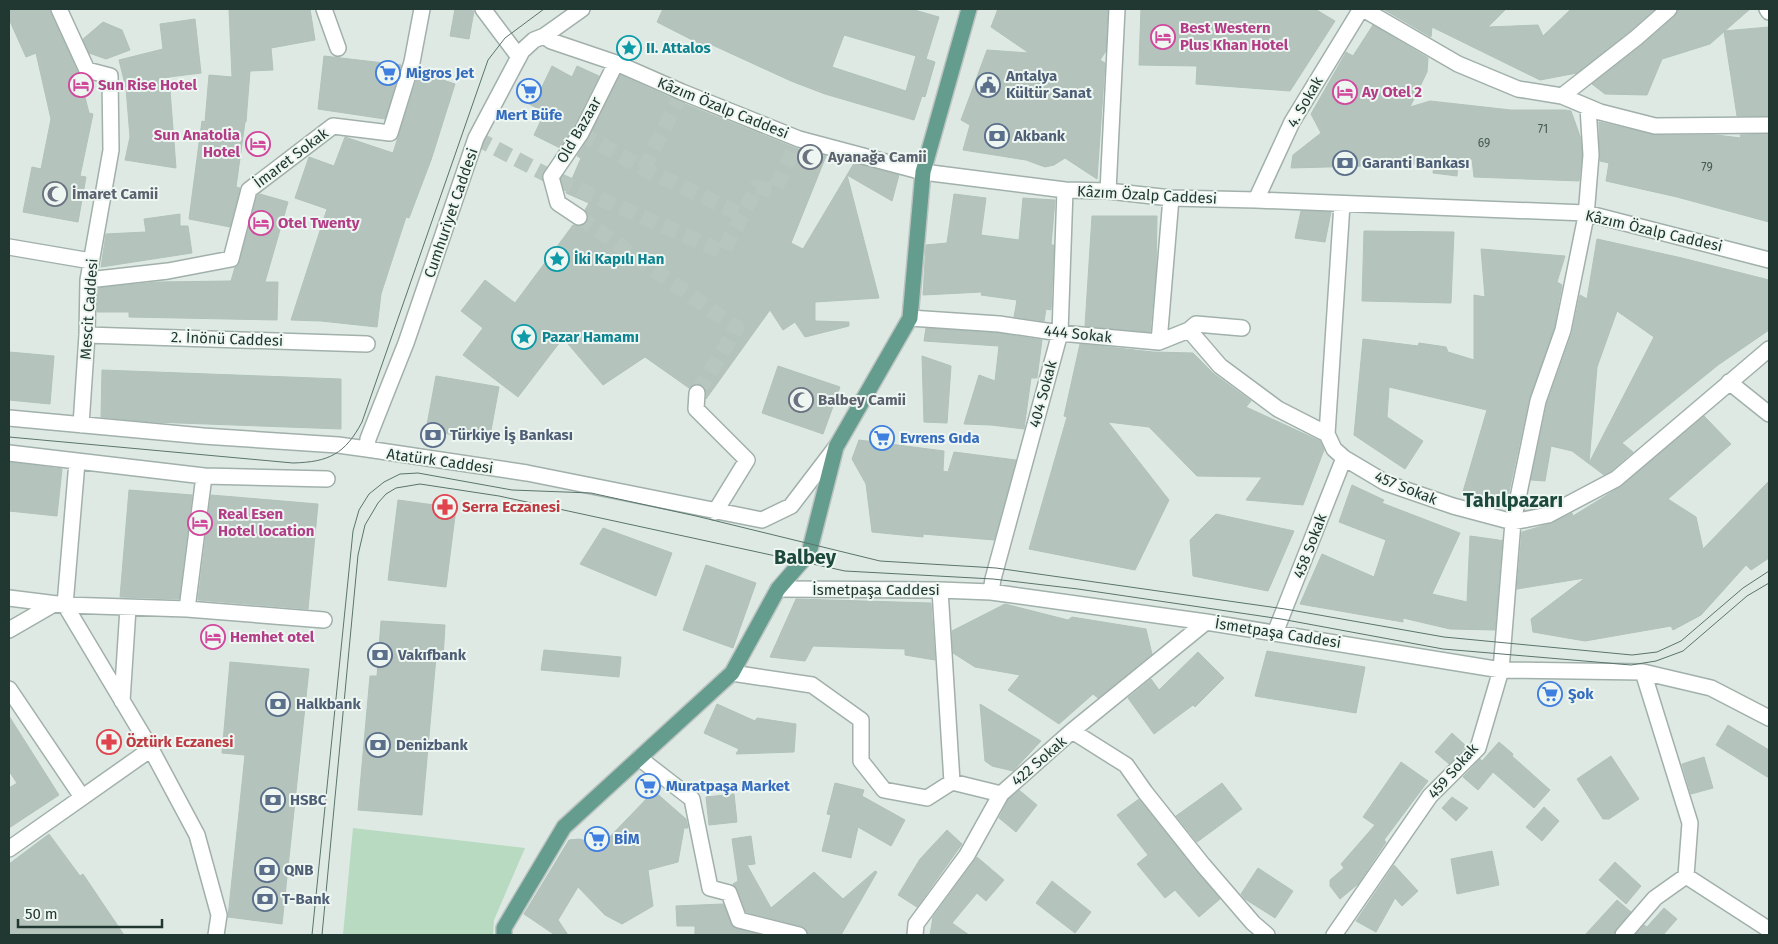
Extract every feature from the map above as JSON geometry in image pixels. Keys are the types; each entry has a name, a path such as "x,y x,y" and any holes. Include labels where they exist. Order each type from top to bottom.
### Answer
{"main road":[{"path":"504,935 504,928 564,827 732,673 778,589 809,553 836,447 910,318 923,172 966,10"}],"street":[{"name":"Mescit Caddesi","path":"59,9 87,70 110,76 111,150 88,280 87,335 81,425"},
{"path":"324,9 338,48"},
{"name":"İmaret Sokak","path":"88,280 168,270 231,259 249,190 333,126 390,133 412,62 422,9"},
{"path":"484,9 519,57"},
{"name":"Cumhuriyet Caddesi","path":"366,449 368,439 406,343 476,138 522,52 534,40 544,36 582,9"},
{"path":"1108,191 1118,9"},
{"path":"1362,9 1458,64 1518,89 1562,96 1600,112 1654,126 1769,125"},
{"name":"4. Sokak","path":"1256,200 1292,122 1362,9"},
{"path":"1562,96 1636,38 1669,9"},
{"name":"Kâzım Özalp Caddesi","path":"544,36 551,41 616,63 799,139 923,172 1064,190 1108,191 1171,198 1586,214 1769,260"},
{"name":"Old Bazaar","path":"579,217 558,203 551,177 581,133 616,63"},
{"name":"459 Sokak","path":"1337,934 1430,796 1478,748 1501,670 1513,522 1538,401 1563,330 1586,214 1591,155 1588,108"},
{"name":"404 Sokak","path":"991,592 1060,333 1064,190"},
{"path":"1159,342 1171,198"},
{"path":"1326,434 1342,204"},
{"path":"9,247 91,261"},
{"name":"444 Sokak","path":"910,318 999,324 1060,333 1159,342 1189,330 1196,324 1242,328"},
{"path":"1189,330 1220,366 1278,409 1326,434 1339,454"},
{"name":"2. İnönü Caddesi","path":"87,335 367,344"},
{"path":"1513,522 1548,515 1616,479 1769,349"},
{"path":"1729,382 1769,414"},
{"path":"697,393 696,409 746,460 716,512"},
{"name":"Atatürk Caddesi","path":"9,418 203,436 338,445 527,474 762,520 791,506 836,447"},
{"path":"9,453 204,476 328,479"},
{"name":"457 Sokak","path":"1339,454 1386,483 1453,506 1513,522"},
{"name":"458 Sokak","path":"1275,633 1339,454"},
{"path":"77,462 60,604 151,749 197,835 219,915 216,935"},
{"path":"188,609 204,476"},
{"name":"İsmetpaşa Caddesi","path":"778,589 991,592 1206,622 1501,670 1643,672 1711,688 1769,718"},
{"path":"940,590 952,782"},
{"path":"9,598 60,604 188,609 324,620"},
{"path":"9,630 60,604"},
{"path":"122,701 128,608"},
{"name":"422 Sokak","path":"915,935 916,924 967,855 1001,794 1072,731 1206,622"},
{"path":"1643,672 1690,823 1686,876"},
{"path":"732,673 812,685 861,720 862,761 884,790 927,798 952,782 1001,794"},
{"path":"9,689 82,797"},
{"path":"1072,731 1126,765 1144,792 1203,865 1252,923 1267,935"},
{"path":"9,849 151,749"},
{"path":"640,758 692,799 710,888 729,893 739,920 799,935"},
{"path":"1686,876 1769,931"},
{"path":"1622,935 1655,898 1686,876"}],"green space":[{"path":"353,828 525,848 494,920 493,935 343,935"}],"building":[{"path":"9,9 49,9 80,77 89,113 93,114 80,176 86,177 78,222 23,212 32,167 41,169 51,119 36,53 26,57 9,19"},
{"path":"229,9 310,9 315,40 271,48 273,70 250,71 246,122 236,187 240,188 230,227 189,219 202,121 205,122 209,75 232,77"},
{"path":"455,9 474,11 469,39 450,36"},
{"path":"663,9 911,9 939,17 926,59 935,62 925,97 922,96 914,120 825,94 791,81 708,43 706,47 657,22","holes":["844,35 916,56 906,91 832,67"]},
{"path":"998,9 1108,9 1106,51 1100,60 1105,63 1097,179 1065,158 1054,165 1045,167 1026,160 963,150 970,125 961,120 987,50 1029,53 991,27"},
{"path":"1141,9 1315,9 1335,21 1290,91 1196,84 1197,66 1139,65"},
{"path":"1383,9 1506,9 1488,27 1538,25 1543,36 1571,9 1655,9 1577,73 1540,80 1432,27 1431,37"},
{"path":"1678,9 1750,9 1710,44 1662,59 1647,95 1605,94 1592,84 1642,45 1675,16"},
{"path":"195,19 201,73 169,77 176,168 125,160 130,137 126,88 119,60 163,49 160,24"},
{"path":"103,22 122,30 130,50 106,59 89,53 83,39"},
{"path":"1373,25 1428,58 1427,72 1410,107 1430,101 1511,110 1571,111 1581,139 1582,155 1579,181 1474,177 1472,159 1458,160 1457,176 1433,173 1434,164 1291,168 1293,155 1321,133 1311,114 1346,52 1353,56"},
{"path":"1769,27 1769,116 1737,116 1724,31"},
{"path":"324,56 401,65 385,119 318,109"},
{"path":"552,66 572,77 577,66 599,76 573,128 560,148 534,135 545,112 521,100 528,86 540,91"},
{"path":"419,72 455,84 431,160 409,218 406,217 381,294 377,327 291,320 327,209 295,198 309,157 334,166 345,137 393,153"},
{"path":"620,75 678,101 798,149 826,156 791,243 803,249 847,175 879,298 815,302 815,321 849,322 849,326 805,337 795,322 783,330 770,310 706,399 706,389 703,386 697,384 689,388 645,357 603,385 563,338 518,397 463,355 483,328 461,311 485,280 515,303 573,225 583,226 587,222 588,217 585,210 589,203 566,193 581,158 577,156 589,137"},
{"path":"1599,122 1655,135 1716,135 1741,138 1740,135 1769,134 1769,222 1677,197 1606,181 1609,163 1600,161"},
{"path":"854,163 899,175 892,201 847,175"},
{"path":"260,194 288,202 265,282 278,282 277,320 129,317 129,312 97,312 97,288 158,282 231,281 235,267 240,261 257,196"},
{"path":"954,194 986,198 981,235 1019,240 1023,198 1055,200 1051,245 1054,245 1051,310 1046,309 1044,321 1014,317 1017,300 981,295 982,292 923,295 926,245 947,243"},
{"path":"1301,211 1331,212 1325,242 1295,238"},
{"path":"180,214 180,226 188,226 192,253 101,267 106,234 146,232 144,219"},
{"path":"1092,216 1157,216 1156,269 1150,332 1085,326"},
{"path":"1364,231 1454,232 1451,303 1362,301"},
{"path":"1597,239 1769,280 1769,330 1718,365 1622,443 1633,452 1611,471 1604,475 1572,451 1551,446 1545,481 1531,480 1547,404 1572,333 1580,295 1587,299","holes":["1617,311 1654,337 1589,463 1597,367"]},
{"path":"1481,249 1565,256 1557,282 1562,285 1554,328 1529,399 1506,506 1462,495 1487,410 1389,387 1387,417 1423,441 1405,469 1354,435 1363,339 1418,346 1419,343 1446,347 1448,352 1474,360 1474,295 1485,297"},
{"path":"926,328 998,333 1042,340 1037,378 1031,378 1024,429 964,424 979,375 995,381 999,346 924,341"},
{"path":"1080,344 1153,352 1193,353 1214,374 1251,401 1246,407 1320,441 1324,450 1303,505 1246,500 1262,477 1197,476 1149,427 1108,422 1169,500 1135,570 1029,549 1067,417 1064,416"},
{"path":"9,352 54,356 50,404 9,400"},
{"path":"922,356 951,366 947,423 924,422"},
{"name":"Balbey Camii","path":"778,366 840,387 823,434 762,413"},
{"path":"102,370 341,379 341,429 152,422 101,417"},
{"path":"436,376 499,387 489,441 426,430"},
{"path":"1704,416 1731,444 1668,499 1696,517 1703,549 1769,481 1769,558 1751,570 1746,565 1701,615 1673,630 1671,626 1585,641 1533,632 1531,619 1585,578 1517,589 1522,532 1552,523 1572,513 1573,516 1620,487"},
{"path":"859,440 944,451 943,471 948,472 954,452 1016,460 994,540 923,534 923,537 872,532 866,484 852,459"},
{"path":"9,462 62,469 57,516 9,511"},
{"path":"1352,485 1384,500 1382,503 1460,533 1432,594 1467,602 1470,536 1502,540 1495,630 1450,629 1403,618 1403,622 1300,604 1322,554 1374,577 1386,540 1339,522"},
{"path":"129,490 192,495 179,599 120,597"},
{"path":"211,495 318,504 308,609 198,600"},
{"path":"398,500 456,508 446,587 388,580"},
{"path":"1216,514 1294,531 1268,591 1193,576 1190,540"},
{"path":"603,528 672,553 656,596 580,564"},
{"path":"706,565 756,583 733,648 683,630"},
{"path":"796,599 931,603 935,660 905,655 905,649 813,646 805,661 770,657"},
{"path":"1005,604 1068,620 1072,617 1146,629 1152,654 1098,698 1093,694 1059,724 1008,690 1020,675 975,667 953,653 952,631"},
{"path":"381,621 445,625 443,658 436,657 422,815 358,810 370,676 377,676"},
{"path":"544,650 621,657 619,677 541,670"},
{"path":"1267,651 1365,667 1356,713 1255,696"},
{"path":"1198,652 1224,678 1195,707 1193,705 1154,734 1128,698 1151,679 1159,690"},
{"path":"230,662 309,669 282,924 228,917 245,755 222,753"},
{"path":"717,704 755,721 757,718 796,724 794,752 736,754 739,749 704,733"},
{"path":"980,704 1041,741 1013,771 992,766 985,761"},
{"path":"9,716 59,795 9,828 9,788 17,783 9,771"},
{"path":"1728,725 1769,750 1769,778 1716,745"},
{"path":"1452,733 1466,746 1449,764 1435,752"},
{"path":"1499,742 1550,790 1534,808 1493,772 1478,790 1463,777 1480,759 1482,761"},
{"path":"1611,756 1639,799 1609,819 1603,819 1577,779"},
{"path":"1704,757 1713,788 1691,794 1682,764"},
{"path":"1401,762 1428,781 1384,840 1386,842 1358,884 1340,899 1330,886 1330,880 1344,868 1341,864 1375,825 1363,817"},
{"path":"835,783 864,790 862,796 905,820 891,846 858,827 851,858 822,851 831,815 827,814"},
{"path":"1222,783 1242,809 1197,842 1176,816"},
{"path":"1019,790 1037,805 1016,832 999,818 1008,800"},
{"path":"654,791 686,819 688,828 684,828 678,862 648,870 653,906 622,924 605,915 578,887 558,920 568,935 555,935 524,914 569,840 579,839 602,845"},
{"path":"734,794 737,822 709,825 706,797"},
{"path":"1452,797 1468,808 1456,821 1442,808"},
{"path":"1139,799 1220,899 1199,917 1175,890 1165,898 1137,864 1148,855 1117,815"},
{"path":"1544,807 1559,821 1542,841 1526,827"},
{"path":"947,830 962,844 917,907 898,895 920,859"},
{"path":"49,834 80,876 83,874 124,935 9,935 9,864"},
{"path":"751,836 755,864 747,865 771,908 814,872 843,899 875,871 877,872 841,935 808,935 806,929 801,926 746,912 738,890 733,884 738,881 732,839"},
{"path":"1492,851 1499,885 1457,894 1451,859"},
{"path":"977,857 1004,880 986,901 977,893 952,923 969,935 930,935 933,917"},
{"path":"1615,862 1641,886 1626,904 1599,880"},
{"path":"1394,865 1418,891 1402,906 1395,898 1376,932 1356,921"},
{"path":"1258,868 1293,891 1275,918 1245,899 1241,894"},
{"path":"1052,881 1091,912 1075,933 1036,903"},
{"path":"1617,900 1631,912 1616,929 1614,935 1585,935"},
{"path":"723,904 733,927 761,935 695,935 695,926 677,926 676,906"},
{"path":"1664,908 1677,919 1663,935 1635,935 1644,925 1647,927"}],"tunnel":[{"path":"644,169 682,92"},
{"path":"581,133 644,169 742,215"},
{"path":"476,138 551,177 723,252 757,187 774,191 799,139"},
{"path":"579,217 737,328 697,393"}],"tram line":[{"path":"9,437 293,463 317,461 342,449 356,433 362,422 488,60 505,38 544,9"},
{"path":"312,935 353,531 359,510 369,494 384,482 400,474 418,473 512,490 591,493 696,516 880,561 996,568 1285,609 1444,637 1632,655 1657,652 1681,641 1743,588 1769,571"},
{"path":"322,935 358,555 365,525 378,503 386,494 396,488 420,484 499,496 845,571 993,579 1078,589 1281,619 1443,649 1631,665 1656,661 1683,651 1747,596 1769,583"}],"place":[{"name":"Best Western Plus Khan Hotel","path":"1163,37"},
{"name":"II. Attalos","path":"629,48"},
{"name":"Migros Jet","path":"388,73"},
{"name":"Sun Rise Hotel","path":"81,85"},
{"name":"Antalya Kültür Sanat","path":"988,85"},
{"name":"Mert Büfe","path":"529,91"},
{"name":"Ay Otel 2","path":"1345,92"},
{"name":"Akbank","path":"997,136"},
{"name":"Sun Anatolia Hotel","path":"258,144"},
{"name":"Ayanağa Camii","path":"810,157"},
{"name":"Garanti Bankası","path":"1345,163"},
{"name":"İmaret Camii","path":"55,194"},
{"name":"Otel Twenty","path":"261,223"},
{"name":"İki Kapılı Han","path":"557,259"},
{"name":"Pazar Hamamı","path":"524,337"},
{"name":"Balbey Camii","path":"801,400"},
{"name":"Türkiye İş Bankası","path":"433,435"},
{"name":"Evrens Gıda","path":"882,438"},
{"name":"Serra Eczanesi","path":"445,507"},
{"name":"Real Esen Hotel location","path":"200,523"},
{"name":"Hemhet otel","path":"213,637"},
{"name":"Vakıfbank","path":"380,655"},
{"name":"Şok","path":"1550,694"},
{"name":"Halkbank","path":"278,704"},
{"name":"Öztürk Eczanesi","path":"109,742"},
{"name":"Denizbank","path":"378,745"},
{"name":"Muratpaşa Market","path":"648,786"},
{"name":"HSBC","path":"273,800"},
{"name":"BİM","path":"597,839"},
{"name":"QNB","path":"267,870"},
{"name":"T-Bank","path":"265,899"}],"district":[{"name":"Tahılpazarı","path":"1513,500"},
{"name":"Balbey","path":"805,557"}]}
